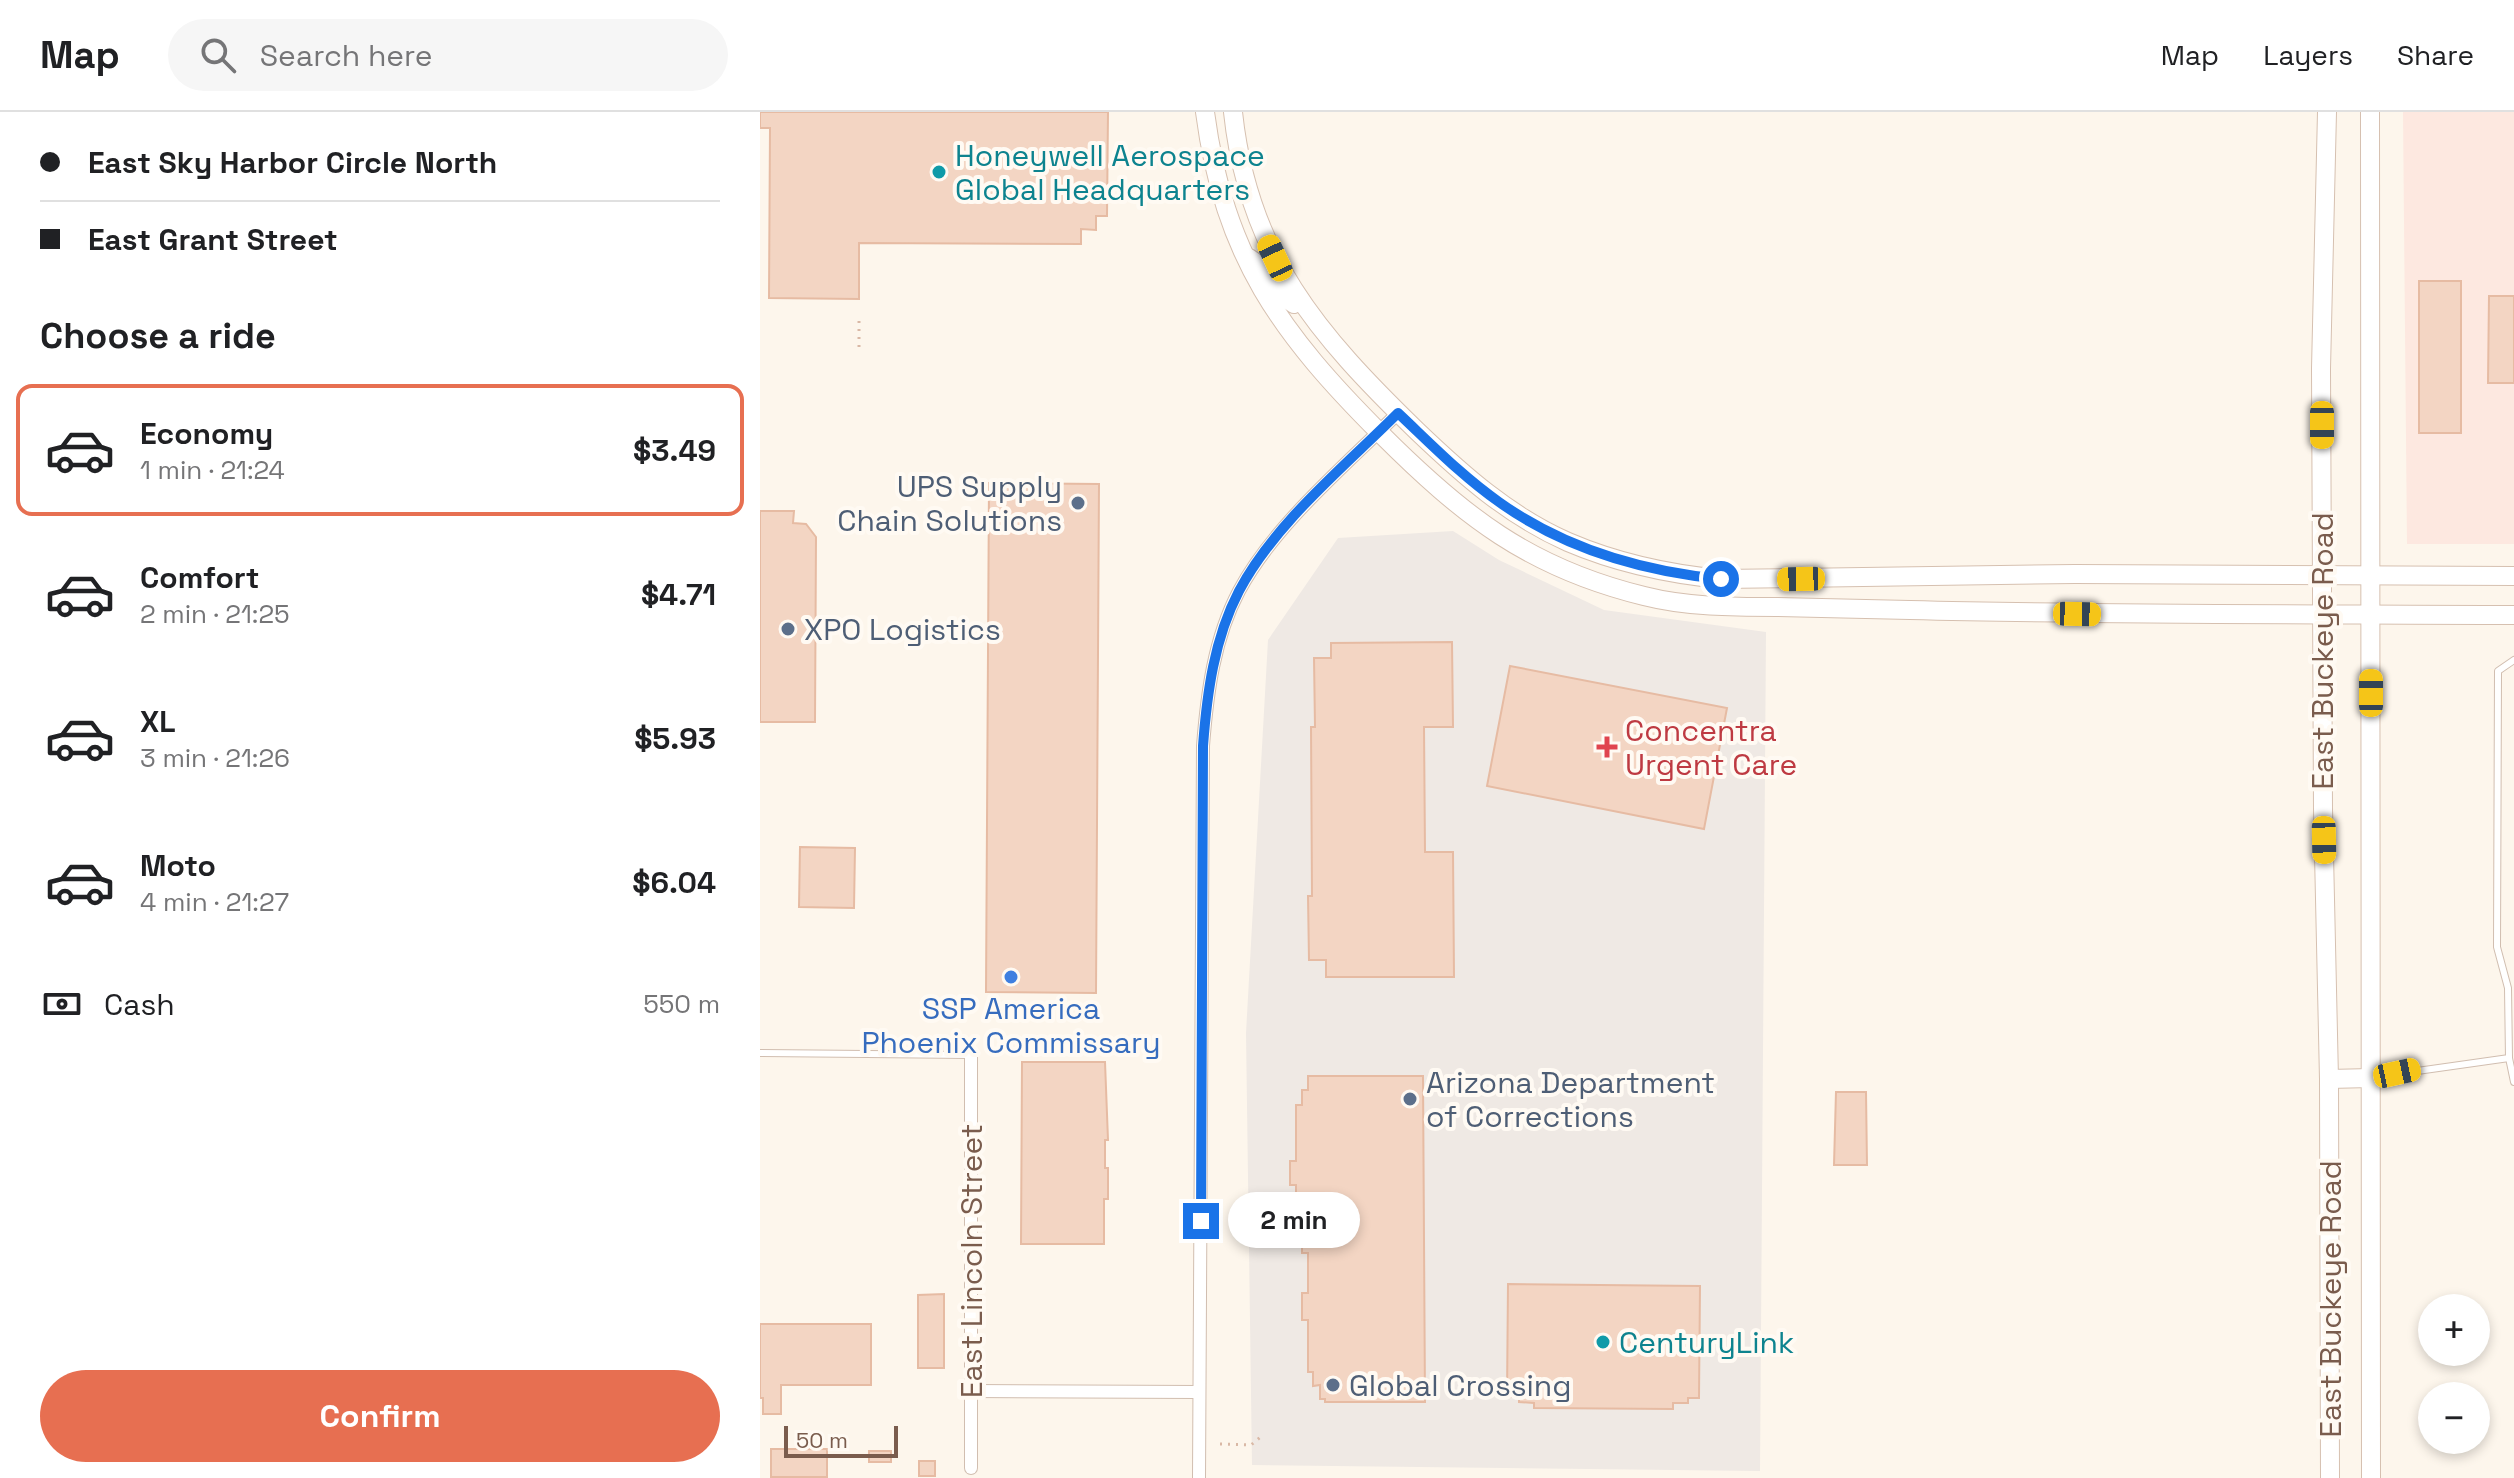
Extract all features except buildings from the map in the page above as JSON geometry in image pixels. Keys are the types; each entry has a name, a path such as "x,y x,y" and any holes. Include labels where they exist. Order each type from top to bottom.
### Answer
{"street":[{"path":"1205,112 1219,188 1243,254 1269,303 1291,335 1317,368 1447,498 1500,537 1561,569 1648,597 1740,607 2136,615 2514,615"},
{"path":"1233,112 1243,168 1257,217 1275,258 1307,312 1340,353 1398,413 1478,486 1522,517 1593,552 1668,573 1750,579 2090,574 2514,576"},
{"name":"East Buckeye Road","path":"2327,112 2321,336 2330,1478"},
{"name":"East Buckeye Road","path":"2370,112 2371,1478"},
{"path":"1243,254 1259,264 1287,300 1307,312"},
{"path":"1199,1478 1203,746 1211,677 1223,631 1238,593 1276,535 1398,413"},
{"name":"East Lincoln Street","path":"971,1055 971,1468"},
{"path":"2329,1079 2371,1078"},
{"path":"971,1391 1199,1392"}],"lane":[{"path":"2514,660 2498,671 2497,947 2508,988 2509,1058 2514,1082"},
{"path":"760,1053 971,1055"},
{"path":"2371,1078 2509,1058"}],"path":[{"path":"859,321 859,347"},
{"path":"1220,1444 1251,1445 1263,1435"}],"shaded area":[{"path":"2403,112 2514,112 2514,544 2407,544"},
{"path":"1453,531 1499,560 1604,610 1766,632 1760,1471 1252,1465 1246,1033 1268,640 1338,538"}],"place":[{"name":"Honeywell Aerospace Global Headquarters","path":"939,172"},
{"name":"UPS Supply Chain Solutions","path":"1078,503"},
{"name":"XPO Logistics","path":"788,629"},
{"name":"Concentra Urgent Care","path":"1607,747"},
{"name":"SSP America Phoenix Commissary","path":"1011,977"},
{"name":"Arizona Department of Corrections","path":"1410,1099"},
{"name":"CenturyLink","path":"1603,1342"},
{"name":"Global Crossing","path":"1333,1385"}],"route":[{"path":"1201,1221 1203,746 1206,707 1223,631 1238,593 1276,535 1398,413 1454,466 1499,502 1566,541 1642,567 1721,579"}]}
